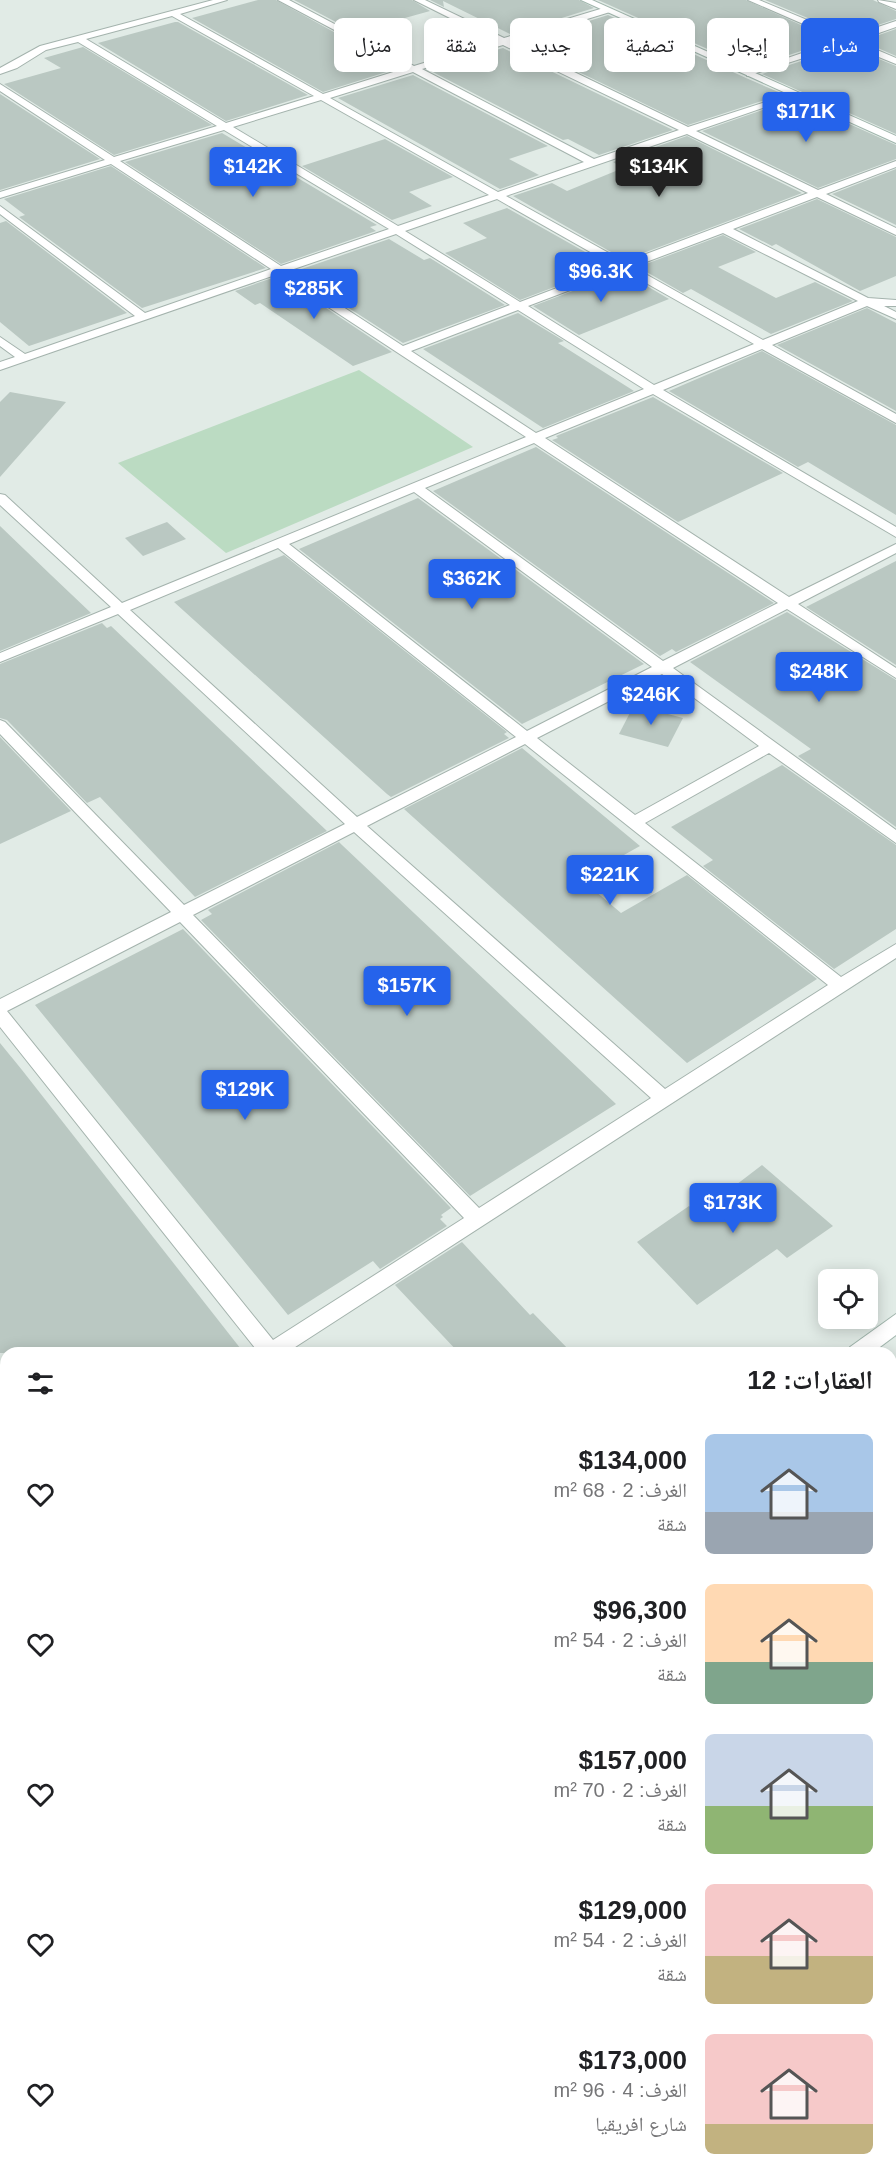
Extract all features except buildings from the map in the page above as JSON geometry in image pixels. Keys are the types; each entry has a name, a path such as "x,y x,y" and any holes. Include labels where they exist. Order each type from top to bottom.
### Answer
{"street":[{"path":"0,71 14,66 33,52 223,0"},
{"path":"282,0 593,163"},
{"path":"418,0 896,232"},
{"path":"585,0 896,140"},
{"path":"752,0 801,21"},
{"path":"882,0 896,6"},
{"path":"0,195 607,10"},
{"path":"172,14 318,98 896,419"},
{"path":"879,30 896,24"},
{"path":"78,38 222,127 397,230 517,307 896,533"},
{"path":"879,54 896,61"},
{"path":"750,74 801,57"},
{"path":"0,87 896,674"},
{"path":"0,366 794,94"},
{"path":"402,350 896,164"},
{"path":"0,209 142,317"},
{"path":"722,228 896,316"},
{"path":"0,658 868,301 896,303"},
{"path":"0,340 23,358"},
{"path":"415,487 896,838"},
{"path":"0,498 118,609 356,825 664,1099"},
{"path":"280,543 841,986"},
{"path":"0,1007 896,548"},
{"path":"0,725 477,1219"},
{"path":"634,822 770,746"},
{"path":"278,1347 841,986 894,955"},
{"path":"0,1015 266,1347"},
{"path":"868,1347 886,1337"}],"green space":[{"path":"359,370 473,447 226,553 118,463"}]}
